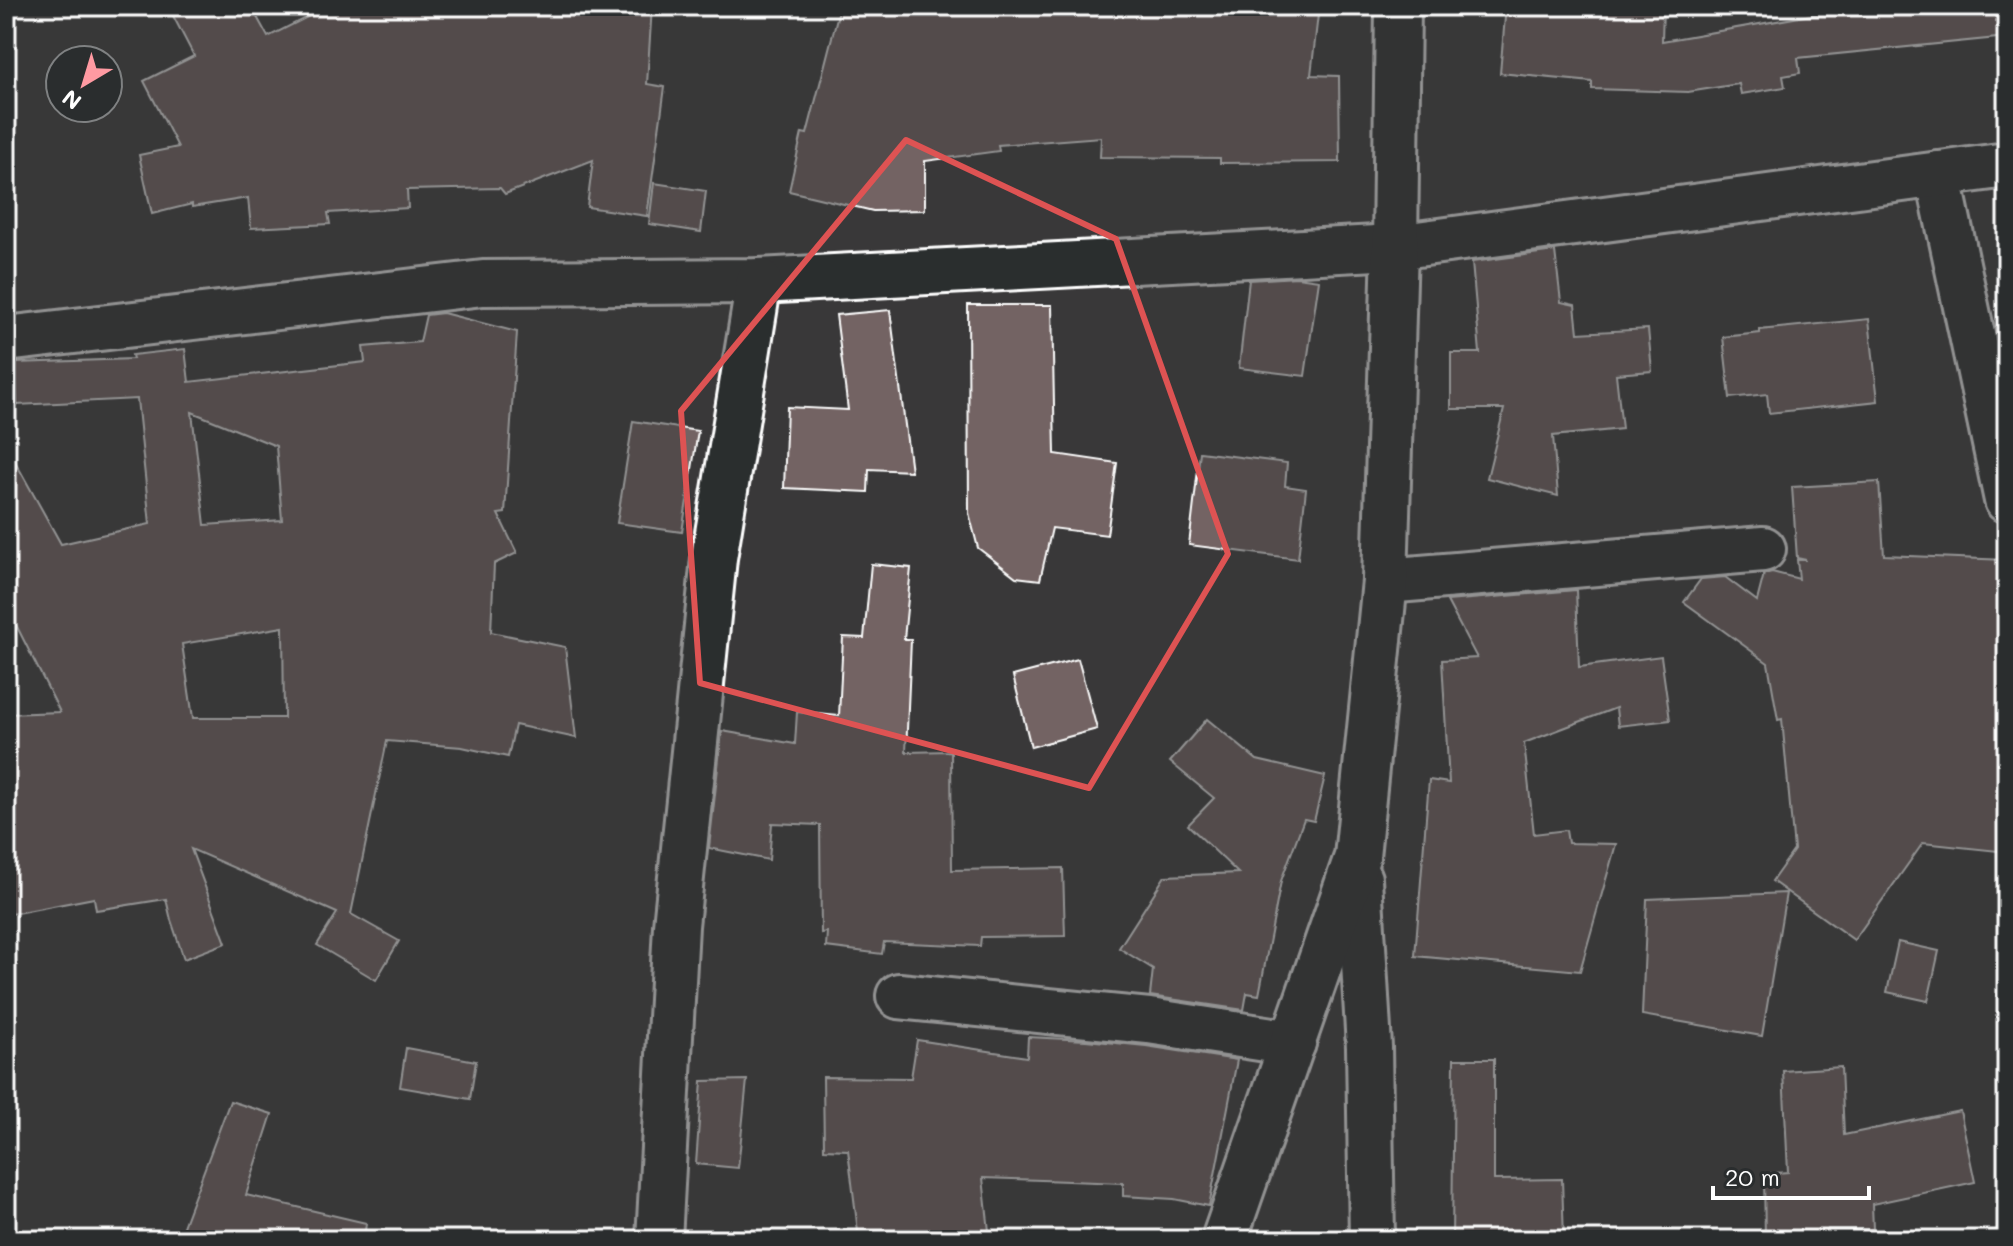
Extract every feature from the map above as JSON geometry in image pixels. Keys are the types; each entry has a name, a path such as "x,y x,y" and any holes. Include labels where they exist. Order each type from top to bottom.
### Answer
{"street":[{"path":"1372,1240 1369,1047 1357,857 1385,581 1395,247 1398,6"},
{"path":"6,339 483,283 759,281 1395,247 2007,165"},
{"path":"1938,174 2007,500"},
{"path":"659,1240 676,926 714,558 759,281"},
{"path":"1385,581 1763,549"},
{"path":"1224,1240 1357,857"},
{"path":"899,996 1149,1021 1293,1043"}],"highlighted area":[{"path":"906,140 1116,239 1228,554 1089,788 700,683 681,411"}],"building":[{"path":"168,6 251,6 268,37 329,6 652,6 647,84 665,87 647,216 587,207 593,160 505,194 500,188 407,190 408,208 328,213 330,224 251,228 248,198 192,207 192,204 152,214 139,155 178,147 144,81 194,56"},
{"path":"840,6 1319,6 1311,75 1339,76 1340,162 1220,163 1220,158 1100,157 1101,137 998,145 999,151 925,161 925,210 873,211 789,191 802,133 807,134"},
{"path":"1506,6 1594,13 1594,6 1663,6 1662,41 1817,14 1817,6 2007,6 2007,37 1798,58 1800,73 1783,76 1785,87 1741,94 1739,84 1688,92 1592,89 1592,82 1500,73"},
{"path":"654,183 706,191 701,232 649,224"},
{"path":"1555,251 1561,302 1575,305 1578,333 1648,329 1652,371 1616,374 1622,429 1553,436 1558,496 1487,478 1504,409 1451,409 1451,353 1480,353 1472,262"},
{"path":"1297,277 1319,280 1305,376 1239,368 1249,280"},
{"path":"968,305 1052,305 1055,454 1117,463 1107,535 1052,528 1040,580 1016,577 978,548 969,513"},
{"path":"890,310 911,471 869,469 868,492 784,488 787,407 848,410 836,315"},
{"path":"443,313 517,332 505,513 498,514 517,553 494,564 491,632 565,647 576,738 515,725 508,757 462,747 387,741 351,914 399,941 376,980 317,945 337,913 191,849 226,943 184,959 166,899 96,910 94,898 11,914 6,887 6,714 60,712 6,605 6,445 61,544 150,524 137,399 17,405 15,363 133,359 132,355 185,349 189,382 365,362 363,347 420,342 426,315","holes":["192,412 276,446 282,520 205,525","283,627 284,718 193,718 182,644"]},
{"path":"1869,319 1878,401 1769,413 1767,394 1730,398 1723,337 1760,333 1760,330"},
{"path":"633,421 698,431 682,532 617,523"},
{"path":"1200,452 1287,463 1285,486 1306,489 1298,559 1189,545"},
{"path":"1879,482 1884,555 2007,560 2007,852 1923,843 1854,940 1772,881 1794,850 1782,719 1778,720 1768,663 1684,602 1701,579 1725,577 1757,601 1764,574 1772,572 1799,579 1797,560 1806,560 1797,558 1792,487"},
{"path":"871,564 911,568 904,639 911,640 906,752 951,751 952,870 1063,868 1065,936 981,937 980,946 884,942 882,954 826,947 827,932 821,933 820,825 772,823 769,860 709,848 722,731 795,744 797,712 839,716 843,637 864,638"},
{"path":"1576,590 1579,667 1661,656 1670,720 1618,726 1616,708 1524,743 1534,834 1566,830 1568,843 1616,844 1580,971 1415,956 1429,780 1449,783 1442,660 1477,658 1447,601"},
{"path":"1078,659 1097,729 1031,747 1013,676"},
{"path":"1207,719 1257,760 1325,776 1314,821 1304,819 1281,881 1259,995 1247,993 1244,1010 1150,996 1153,969 1119,948 1165,876 1238,873 1188,825 1214,798 1170,762"},
{"path":"1786,893 1762,1036 1642,1015 1647,899"},
{"path":"1898,942 1939,951 1928,1001 1887,992"},
{"path":"1028,1037 1146,1046 1237,1060 1209,1206 1174,1199 1123,1196 1123,1183 983,1178 990,1240 859,1240 848,1150 824,1149 823,1077 911,1078 917,1040 1027,1057"},
{"path":"406,1048 476,1061 470,1099 400,1087"},
{"path":"1454,1059 1494,1059 1494,1180 1562,1179 1564,1240 1452,1240"},
{"path":"1841,1067 1844,1135 1960,1111 1975,1182 1872,1204 1873,1229 1828,1229 1828,1240 1765,1240 1764,1174 1788,1172 1783,1071"},
{"path":"747,1080 738,1168 696,1164 702,1081"},
{"path":"230,1101 272,1114 246,1195 366,1223 364,1240 178,1240"}]}
